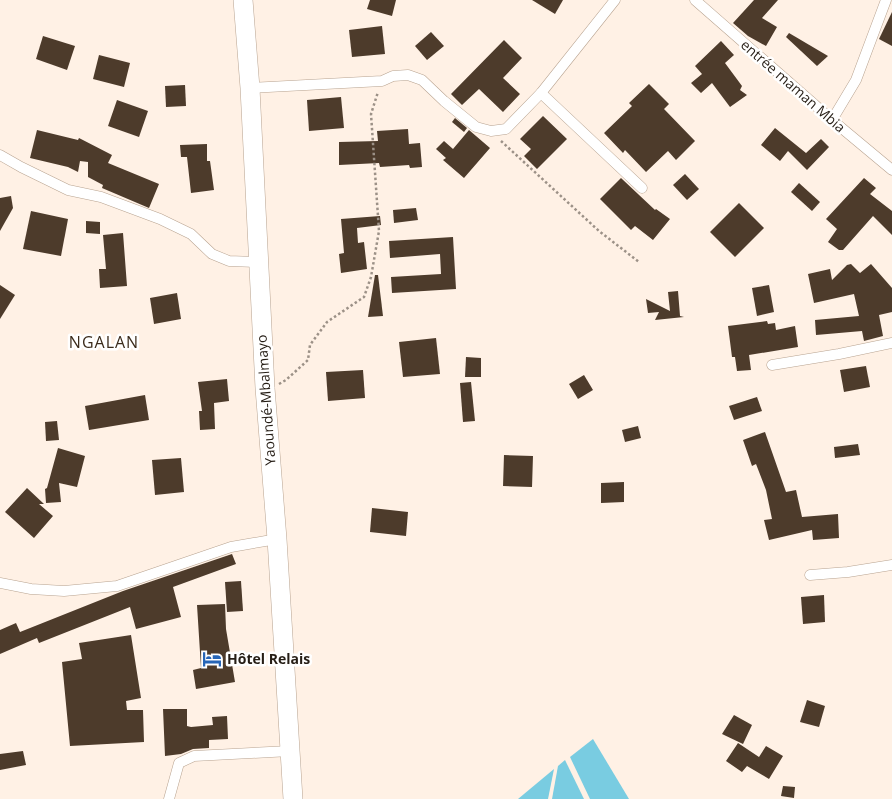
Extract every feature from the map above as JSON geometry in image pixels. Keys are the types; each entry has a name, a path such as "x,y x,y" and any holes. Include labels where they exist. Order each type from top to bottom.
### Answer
{"highway":[{"name":"Yaoundé-Mbalmayo","path":"242,0 250,88 265,388 277,539 293,799"}],"street":[{"path":"250,88 382,81 393,76 408,75 422,80 476,127 491,132 506,129 541,93 615,0"},
{"name":"entrée maman Mbia","path":"696,0 832,120 892,170"},
{"path":"832,120 856,80 886,0"},
{"path":"541,93 642,188"},
{"path":"0,155 68,190 101,198 160,219 191,234 212,254 229,261 258,262"},
{"path":"772,365 839,354 892,342"},
{"path":"0,583 31,589 64,591 117,586 231,546 277,539"},
{"path":"810,575 848,572 892,565"},
{"path":"169,799 179,763 194,756 290,751"}],"path":[{"path":"265,388 273,388 286,380 308,360 310,345 327,322 364,297 371,277 379,232 371,114 382,81"},
{"path":"491,132 599,232 639,262"}],"water":[{"path":"593,739 629,799 590,799 570,757"},
{"path":"565,760 584,799 552,799 558,766"},
{"path":"554,769 548,799 518,799"}],"building":[{"path":"370,0 396,0 392,16 367,9"},
{"path":"532,0 563,0 555,14"},
{"path":"754,0 778,0 762,18 777,27 766,46 748,36 733,23"},
{"path":"892,12 892,46 879,39"},
{"path":"382,26 385,54 352,57 349,30"},
{"path":"431,32 444,46 427,60 415,46"},
{"path":"789,33 828,56 817,66 786,37"},
{"path":"43,36 75,46 67,70 36,59"},
{"path":"504,40 522,58 503,78 520,94 503,112 479,89 462,105 451,94"},
{"path":"721,41 734,55 725,63 742,86 740,90 747,95 730,107 712,83 701,93 691,83 702,74 695,66"},
{"path":"99,55 130,63 124,87 93,79"},
{"path":"649,84 669,104 664,109 695,141 676,160 668,151 646,172 625,150 623,153 604,133 632,106 629,103"},
{"path":"185,85 186,106 166,107 165,86"},
{"path":"341,97 344,128 309,131 307,100"},
{"path":"117,100 148,111 139,137 108,126"},
{"path":"543,116 567,139 537,169 524,156 531,149 520,139"},
{"path":"455,118 467,128 464,132 452,122"},
{"path":"775,128 806,153 821,139 829,147 807,170 788,151 780,161 761,145"},
{"path":"408,129 409,144 420,143 422,167 410,168 409,165 380,167 379,163 339,165 339,142 378,141 377,131"},
{"path":"37,130 78,140 79,138 112,155 108,163 159,184 149,208 102,188 103,185 88,177 88,162 80,161 78,172 68,167 30,158"},
{"path":"469,130 490,148 464,178 443,160 446,158 436,149 444,141 453,149"},
{"path":"207,144 207,161 210,161 214,190 191,193 187,157 181,157 180,145"},
{"path":"685,174 699,189 687,200 673,185"},
{"path":"621,178 655,210 670,219 653,240 635,226 631,230 600,199"},
{"path":"864,178 876,188 870,194 892,211 892,235 873,216 843,250 839,250 828,242 837,229 826,219"},
{"path":"799,183 820,202 812,211 791,192"},
{"path":"11,196 13,208 0,231 0,198"},
{"path":"739,203 764,228 735,257 710,232"},
{"path":"416,208 418,220 394,223 393,210"},
{"path":"31,211 68,219 61,256 23,249"},
{"path":"380,216 381,225 357,228 358,243 364,242 367,269 341,273 339,254 344,253 341,219"},
{"path":"86,221 100,222 100,234 86,233"},
{"path":"123,233 127,286 100,288 99,269 106,269 103,235"},
{"path":"453,237 456,289 392,293 391,277 441,274 440,254 390,258 389,241"},
{"path":"851,264 860,273 871,264 892,288 892,312 879,315 883,336 864,341 862,331 816,335 815,320 859,316 854,294 814,303 808,274 830,269 832,280 847,265"},
{"path":"375,275 378,275 383,316 368,317"},
{"path":"0,285 15,295 0,319"},
{"path":"769,285 774,312 757,316 752,288"},
{"path":"678,291 680,316 684,317 655,320 659,312 648,313 646,299 670,311 668,292"},
{"path":"177,293 181,319 154,324 150,298"},
{"path":"767,321 768,324 775,323 776,330 795,326 798,347 749,355 751,370 737,371 735,357 732,357 728,326"},
{"path":"436,338 440,374 403,377 399,342"},
{"path":"466,357 481,358 481,377 465,377"},
{"path":"866,366 870,387 844,392 840,370"},
{"path":"363,370 365,398 328,401 326,372"},
{"path":"584,375 593,390 578,399 569,384"},
{"path":"227,379 229,401 214,403 215,429 200,430 199,411 202,411 198,382"},
{"path":"471,382 475,421 463,422 460,383"},
{"path":"145,395 149,420 89,430 85,406"},
{"path":"757,397 762,411 734,420 729,406"},
{"path":"57,421 59,440 46,441 45,422"},
{"path":"638,426 641,438 625,442 622,430"},
{"path":"765,432 786,492 796,490 802,517 838,514 839,538 813,540 812,530 769,540 764,520 772,519 766,490 756,464 752,466 743,440"},
{"path":"858,444 860,455 835,458 834,447"},
{"path":"58,448 85,456 77,487 59,483 61,502 46,503 45,489 47,488"},
{"path":"504,455 533,456 532,487 503,486"},
{"path":"181,458 184,492 155,495 152,460"},
{"path":"624,482 624,502 601,503 601,483"},
{"path":"27,488 44,504 39,504 53,516 34,538 5,512"},
{"path":"372,508 408,512 406,536 370,532"},
{"path":"232,554 236,564 173,587 181,617 136,629 130,607 39,643 37,638 0,654 0,630 16,623 20,632 123,591"},
{"path":"241,581 243,611 227,612 225,582"},
{"path":"824,595 825,622 803,624 801,597"},
{"path":"225,604 226,629 235,682 196,689 193,670 201,668 197,605"},
{"path":"131,635 141,698 126,701 127,710 143,710 144,742 70,746 62,662 82,659 79,643"},
{"path":"807,700 825,706 819,727 800,722"},
{"path":"163,709 187,709 187,726 191,727 213,725 212,717 227,716 228,739 209,740 209,748 193,749 181,754 165,756"},
{"path":"734,715 752,725 743,744 722,734"},
{"path":"738,743 759,757 766,746 783,756 769,779 747,766 742,772 726,761"},
{"path":"23,751 26,765 0,770 0,754"},
{"path":"783,786 795,787 794,798 781,796"}],"place":[{"name":"Hôtel Relais","path":"212,659"}],"district":[{"name":"NGALAN","path":"104,342"}]}
